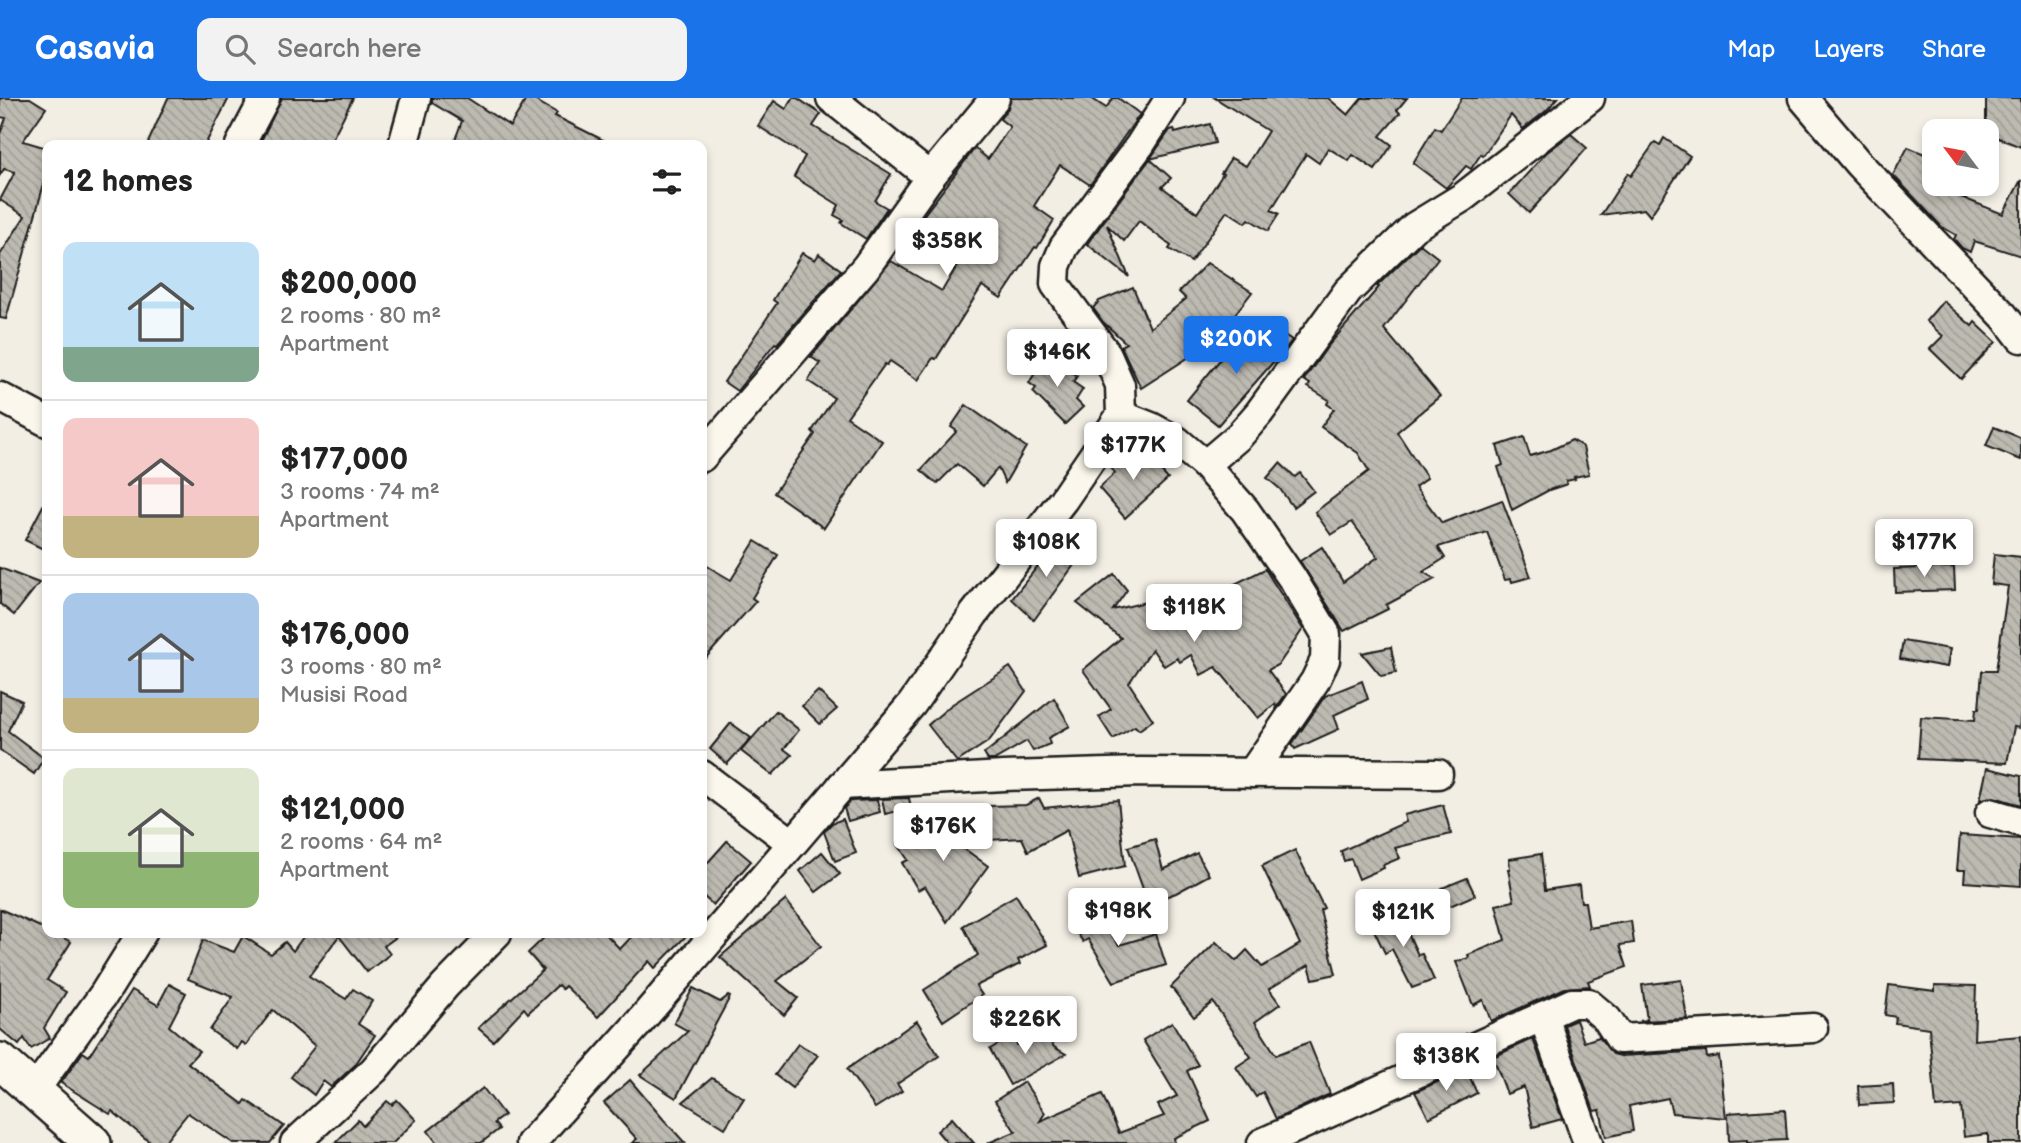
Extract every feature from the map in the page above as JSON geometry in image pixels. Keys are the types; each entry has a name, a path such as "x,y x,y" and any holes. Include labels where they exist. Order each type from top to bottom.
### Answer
{"street":[{"path":"243,140 265,98"},
{"path":"404,140 416,98"},
{"path":"831,98 930,177"},
{"path":"707,451 866,267 930,177 995,98"},
{"path":"531,1143 637,1025 912,704 974,614 1063,500 1121,415 1120,385 1106,353 1055,284 1056,266 1065,247 1140,145 1170,98"},
{"path":"1205,465 1239,436 1259,414 1348,291 1413,228 1463,197 1590,98"},
{"path":"1803,98 1858,163 2004,316 2021,338"},
{"path":"0,397 42,419"},
{"path":"1121,415 1177,441 1205,465 1245,510 1293,578 1326,634 1325,660 1315,681 1252,773"},
{"path":"842,785 1126,772 1438,774"},
{"path":"707,779 792,843"},
{"path":"1990,813 2021,822"},
{"path":"34,1091 104,994 139,938"},
{"path":"295,1143 374,1070 445,986 492,938"},
{"path":"1262,1143 1572,1003 1588,1003 1607,1019 1620,1039 1813,1028"},
{"path":"1543,1016 1588,1143"},
{"path":"0,1061 93,1143"}],"building":[{"path":"0,98 30,98 46,108 23,141 42,147 42,191 6,319 0,318 0,255 25,216 0,200 15,172 4,169 0,175 0,134 6,118 0,117"},
{"path":"168,98 229,98 208,140 149,140"},
{"path":"282,98 353,98 332,140 261,140"},
{"path":"432,98 467,98 510,126 527,98 531,98 557,113 555,116 603,140 455,140 462,121 432,103"},
{"path":"793,98 821,114 813,126 891,174 875,201 887,208 866,239 841,223 843,220 834,215 839,205 794,177 805,156 758,126 774,101 786,109"},
{"path":"1011,98 1091,98 1106,108 1113,98 1118,98 1140,114 1090,185 1060,165 1034,206 1054,220 1037,248 1035,247 1001,298 982,286 936,359 933,358 918,380 890,361 885,364 847,417 882,441 824,528 774,493 815,434 812,431 834,398 808,381 820,363 811,357 891,261 942,291 963,256 917,224 975,148 988,159 1010,127 1000,119"},
{"path":"1215,98 1328,98 1348,115 1362,98 1407,98 1397,110 1400,113 1380,136 1392,145 1375,170 1353,155 1349,161 1328,148 1319,163 1306,154 1271,210 1279,214 1268,231 1249,219 1246,223 1227,211 1191,262 1169,249 1171,246 1139,221 1124,241 1107,225 1129,277 1087,244 1150,159 1171,178 1162,187 1197,213 1231,158 1246,166 1268,131"},
{"path":"1462,98 1558,98 1523,129 1511,115 1483,156 1481,154 1471,169 1466,166 1446,188 1413,163 1435,127 1441,130"},
{"path":"1986,98 2021,98 2021,147 1999,138 1999,119 1986,119"},
{"path":"1210,124 1215,143 1150,159 1170,130 1174,129 1175,133"},
{"path":"1571,134 1587,148 1529,213 1509,194 1546,153"},
{"path":"1664,138 1690,156 1650,216 1644,209 1601,215 1628,173 1631,176 1655,142 1660,145"},
{"path":"1908,147 1922,153 1922,196 1958,196 2003,214 2021,180 2021,256 1974,241 1970,252 1962,248 1954,239 1956,235 1942,227 1893,175"},
{"path":"1420,244 1438,258 1384,329 1440,396 1397,432 1427,478 1415,487 1442,523 1502,500 1531,577 1512,582 1511,579 1505,580 1487,532 1438,547 1445,558 1423,572 1435,579 1386,605 1388,609 1344,631 1300,561 1322,547 1343,582 1378,557 1352,522 1331,535 1315,512 1369,471 1358,453 1321,427 1334,409 1327,404 1329,400 1308,387 1310,384 1304,380 1328,346 1379,287 1377,286"},
{"path":"802,253 815,260 819,254 841,270 777,344 775,343 737,391 724,382 777,303 773,300"},
{"path":"1207,263 1252,292 1214,341 1141,388 1121,346 1126,343 1103,322 1093,308 1099,301 1133,287 1150,328 1186,299 1179,292"},
{"path":"1943,301 1972,326 1975,322 1996,342 1961,379 1930,349 1943,336 1926,321"},
{"path":"1272,327 1292,340 1277,361 1275,360 1218,425 1187,400 1232,345 1248,359"},
{"path":"1046,355 1077,376 1073,382 1083,389 1076,400 1083,407 1065,424 1033,392 1036,388 1029,383"},
{"path":"966,405 1026,447 1005,483 998,468 983,486 957,464 937,484 921,470 957,431 951,427"},
{"path":"1994,427 2021,438 2021,460 1986,446"},
{"path":"1524,437 1530,456 1572,440 1583,447 1589,474 1574,477 1575,479 1566,481 1567,484 1549,490 1512,510 1498,467 1503,465 1497,446"},
{"path":"1141,449 1168,479 1125,518 1099,488 1115,473 1111,468 1129,452 1132,456"},
{"path":"1280,463 1295,477 1300,473 1314,491 1293,507 1280,489 1267,478"},
{"path":"42,508 42,548 25,540"},
{"path":"755,541 778,555 752,598 756,601 707,656 707,566 731,580"},
{"path":"1076,543 1079,558 1034,620 1012,599 1052,548"},
{"path":"1994,554 2021,557 2021,712 2019,728 2014,727 2007,763 1918,759 1921,717 1975,720 1976,709 1979,709 1982,671 1996,671 2008,586 1991,584"},
{"path":"1954,567 1955,590 1895,592 1894,569"},
{"path":"0,568 39,583 14,615 0,604"},
{"path":"1265,569 1303,629 1279,664 1268,670 1286,694 1276,708 1275,704 1258,718 1216,667 1201,675 1191,655 1180,662 1177,658 1164,666 1152,649 1129,683 1153,720 1139,730 1135,726 1113,739 1099,717 1111,709 1083,670 1121,638 1077,603 1114,574 1127,590 1113,610 1150,601 1156,627 1182,610"},
{"path":"1903,641 1950,649 1947,667 1900,659"},
{"path":"1391,647 1396,673 1381,676 1362,653"},
{"path":"1010,667 1026,691 989,741 957,762 928,725 951,705"},
{"path":"1362,681 1368,699 1334,715 1339,729 1295,749 1292,744 1325,696"},
{"path":"0,691 22,701 8,731 42,756 42,761 34,774 0,750"},
{"path":"818,691 837,709 820,724 802,706"},
{"path":"1054,698 1070,726 1048,738 1050,744 1033,751 1027,741 994,760 988,760 984,754"},
{"path":"776,711 799,730 784,749 792,755 772,775 741,751"},
{"path":"731,723 751,738 727,764 710,749"},
{"path":"1987,768 2021,776 2021,805 1994,797 1980,800"},
{"path":"909,798 911,808 885,814 882,799"},
{"path":"1039,798 1044,808 1118,800 1125,866 1079,878 1067,830 1028,851 1022,838 989,840 988,806 1026,805"},
{"path":"877,800 880,812 848,821 844,808 851,801"},
{"path":"1443,805 1451,834 1395,848 1400,858 1359,879 1351,859 1344,861 1341,851 1406,822 1404,815"},
{"path":"945,811 983,840 955,842 988,866 947,922 925,886 918,890 902,863 908,860 897,843 915,830 919,845"},
{"path":"843,819 856,853 835,861 824,832 832,823"},
{"path":"1960,835 2021,839 2021,886 1964,882 1965,870 1957,870"},
{"path":"1155,839 1163,870 1197,853 1209,875 1176,893 1148,903 1128,847"},
{"path":"727,841 751,861 713,905 707,900 707,863"},
{"path":"1295,850 1324,908 1320,910 1336,974 1313,979 1309,965 1269,989 1280,1004 1255,1022 1276,1055 1309,1042 1330,1094 1276,1119 1263,1092 1256,1097 1236,1067 1251,1057 1213,1002 1194,1017 1171,987 1216,942 1236,961 1247,950 1262,967 1300,944 1262,866"},
{"path":"822,852 840,874 816,892 800,871"},
{"path":"1541,854 1545,890 1579,885 1589,928 1631,921 1634,943 1620,945 1627,967 1588,981 1590,986 1565,988 1491,1021 1483,1000 1473,1005 1456,962 1505,940 1496,905 1514,901 1508,869 1509,859"},
{"path":"1467,878 1475,895 1450,906 1442,888"},
{"path":"1016,895 1047,945 1018,960 1020,964 976,986 982,995 943,1021 924,990 978,955 963,926"},
{"path":"786,900 821,946 777,981 798,998 784,1015 720,957"},
{"path":"1092,905 1119,945 1156,934 1166,965 1114,982 1088,939 1083,942 1069,921"},
{"path":"0,909 42,928 42,938 64,938 71,942 47,980 66,992 44,1028 50,1038 31,1049 24,1038 19,1045 0,1029"},
{"path":"1398,911 1418,955 1422,954 1434,980 1412,988 1392,949 1385,953 1371,924"},
{"path":"242,938 271,954 285,942 293,951 302,938 338,938 309,976 346,999 353,989 372,1001 358,1024 375,1035 355,1065 331,1087 323,1081 314,1095 291,1077 315,1046 273,1010 246,1045 242,1042 237,1049 210,1030 233,997 188,979 203,940 234,952"},
{"path":"341,938 395,938 384,946 390,954 367,972"},
{"path":"544,938 610,938 620,949 630,938 684,938 655,968 649,961 598,1017 565,986 562,989 558,985 528,1013 524,1008 493,1041 478,1028 543,970 528,953"},
{"path":"1681,980 1687,1019 1639,1021 1647,1020 1642,985"},
{"path":"169,984 186,993 169,1026 199,1051 188,1063 243,1104 246,1100 284,1126 270,1143 233,1143 188,1113 164,1143 151,1143 112,1111 110,1114 61,1083 83,1052 89,1056 132,990 158,1005"},
{"path":"1889,985 1935,991 1935,985 1976,986 1974,1040 2021,1036 2021,1143 1988,1143 1988,1134 1964,1137 1961,1106 1936,1108 1929,1028 1895,1023 1896,1017 1885,1015"},
{"path":"693,988 720,1002 730,997 676,1098 640,1075 688,1031 674,1023"},
{"path":"1576,1020 1584,1042 1599,1037 1613,1054 1621,1056 1706,1051 1707,1058 1719,1056 1726,1118 1672,1113 1668,1098 1629,1106 1633,1131 1606,1137 1600,1110 1594,1111 1564,1025"},
{"path":"917,1021 939,1056 897,1084 902,1091 875,1108 847,1069"},
{"path":"1172,1022 1198,1065 1187,1071 1210,1121 1174,1138 1175,1143 988,1143 1017,1131 995,1101 1024,1082 1045,1113 1040,1121 1102,1094 1119,1133 1164,1116 1158,1105 1177,1096 1143,1040"},
{"path":"1045,1030 1054,1047 1066,1054 1010,1085 990,1049 1012,1036 1017,1045"},
{"path":"1533,1039 1562,1119 1533,1127 1524,1087 1507,1094 1493,1057"},
{"path":"798,1044 818,1055 792,1088 775,1075"},
{"path":"1466,1069 1477,1093 1429,1118 1415,1092"},
{"path":"712,1078 744,1098 725,1128 683,1102"},
{"path":"630,1080 685,1143 632,1143 637,1139 604,1103"},
{"path":"1893,1084 1894,1103 1859,1105 1858,1086"},
{"path":"483,1088 504,1115 494,1123 499,1129 481,1143 437,1143 428,1131"},
{"path":"397,1100 416,1120 393,1143 335,1143 358,1120 363,1126 387,1101 392,1105"},
{"path":"1785,1109 1787,1140 1729,1141 1728,1113"},
{"path":"952,1118 974,1143 947,1143 937,1131"}]}
